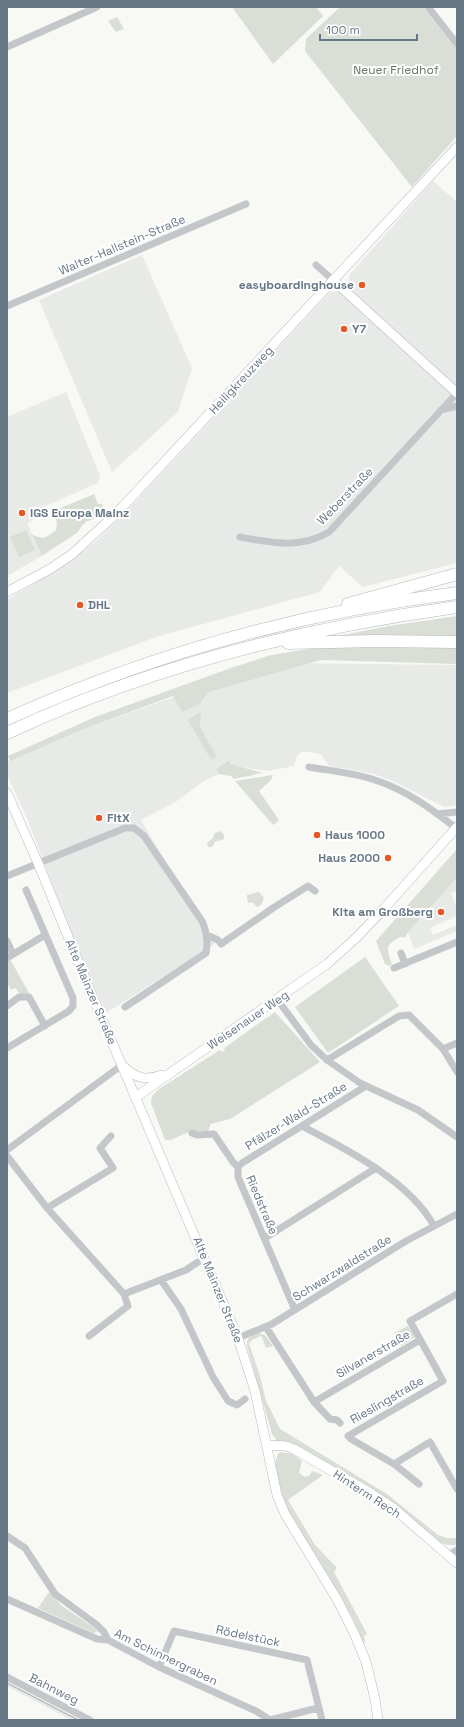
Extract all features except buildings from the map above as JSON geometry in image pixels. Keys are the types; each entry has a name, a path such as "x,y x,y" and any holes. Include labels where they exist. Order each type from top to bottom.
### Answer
{"highway":[{"path":"296,622 357,601 457,574"},
{"path":"7,719 51,700 135,669 198,648 296,622 407,600 457,594"},
{"path":"7,733 52,714 145,679 262,644 351,624 457,607"},
{"path":"262,644 375,641 457,642"}],"street":[{"path":"7,47 97,7"},
{"path":"428,7 457,44"},
{"name":"Heiligkreuzweg","path":"7,592 50,569 71,555 115,515 457,147"},
{"name":"Walter-Hallstein-Straße","path":"7,306 246,204"},
{"path":"316,265 457,393"},
{"name":"Weberstraße","path":"240,537 268,543 286,544 312,540 329,532 457,393"},
{"path":"441,410 457,406"},
{"path":"309,767 374,780 412,797 457,828"},
{"name":"Alte Mainzer Straße","path":"7,793 206,1259 238,1338 253,1385 277,1495 285,1514 338,1601 356,1635 366,1662 375,1699 378,1720"},
{"path":"437,814 457,812"},
{"path":"7,876 125,828 134,828 144,836 202,921 207,936 206,953 125,1007"},
{"name":"Weisenauer Weg","path":"136,1097 326,964 356,938 457,828"},
{"path":"207,936 218,940 221,944 308,886 315,891"},
{"path":"7,1048 69,1012 73,1006 73,998 26,890"},
{"path":"7,941 10,956 45,935"},
{"path":"394,968 457,942"},
{"path":"401,953 405,964"},
{"path":"7,1006 19,997 29,997 45,1026"},
{"path":"277,999 310,1045 327,1060 366,1086 418,1110 457,1137"},
{"path":"327,1060 399,1016 412,1017 443,1049 457,1072"},
{"path":"443,1049 457,1043"},
{"path":"7,1150 122,1065 130,1073 142,1079 157,1077 171,1072"},
{"name":"Pfälzer-Wald-Straße","path":"238,1167 242,1163 366,1086"},
{"path":"302,1126 376,1168 405,1192 427,1214 434,1226"},
{"name":"Riedstraße","path":"192,1133 197,1135 214,1134 238,1167 238,1176 295,1310"},
{"path":"47,1208 113,1168 100,1148 111,1136"},
{"path":"7,1156 47,1208 124,1294 128,1306 89,1336"},
{"path":"265,1238 376,1168"},
{"name":"Schwarzwaldstraße","path":"238,1338 266,1327 406,1241 457,1214"},
{"path":"124,1294 186,1270 198,1262 206,1259"},
{"path":"161,1280 181,1309 213,1377 228,1401 237,1405 245,1399"},
{"name":"Silvanerstraße","path":"314,1402 420,1340 410,1321 457,1294"},
{"path":"266,1327 314,1402 330,1419 337,1420 340,1423"},
{"name":"Rieslingstraße","path":"419,1484 394,1464 348,1436 443,1381 420,1340"},
{"path":"394,1464 430,1442 457,1489"},
{"name":"Hinterm Rech","path":"267,1444 286,1446 294,1449 372,1494 392,1507 457,1563"},
{"path":"7,1536 25,1548 55,1594 97,1625 104,1632 108,1640"},
{"path":"448,1555 457,1550"},
{"name":"Am Schinnergraben","path":"7,1599 97,1639 108,1640 159,1667 249,1708 270,1720"},
{"name":"Rödelstück","path":"159,1667 174,1632 307,1660 322,1720"},
{"name":"Bahnweg","path":"7,1677 90,1720"},
{"path":"270,1720 318,1708"}],"shaded area":[{"path":"433,181 457,202 457,563 363,587 339,566 320,592 156,637 7,693 7,600 65,565 94,543 123,515 330,292 338,291 349,280 350,274"},
{"path":"142,255 192,368 178,412 112,472 39,300"},
{"path":"66,392 100,476 98,483 36,510 39,517 27,523 42,556 7,576 7,417"},
{"path":"270,663 457,665 457,805 444,807 395,782 374,774 329,766 321,754 303,751 297,756 294,766 268,771 235,766 204,781 177,801 141,820 215,944 106,1013 71,932 26,816 7,775 7,762 84,729"},
{"name":"Kita am Großberg","path":"457,878 457,891 451,893 457,908 457,916 430,928 433,935 457,925 457,931 414,949 408,932"},
{"path":"7,1680 84,1720 71,1720 7,1686"}],"green space":[{"path":"232,7 316,7 323,16 273,64"},
{"name":"Neuer Friedhof","path":"340,7 423,7 457,50 457,136 412,187 305,51 306,39"},
{"path":"117,17 124,29 116,32 108,21"},
{"path":"94,494 98,504 102,504 102,515 96,519 86,522 78,532 42,556 32,534 42,538 50,535 56,530 57,523 54,511"},
{"path":"26,530 35,550 19,557 10,537"},
{"path":"457,616 457,638 322,639 389,626"},
{"path":"345,645 457,645 457,664 321,660 208,692 200,704 182,712 173,696 84,729 10,761 8,756 95,717 231,668 271,655"},
{"path":"201,711 200,727 217,757 211,760 188,720"},
{"path":"230,760 230,764 263,773 234,779 231,776 219,774 216,769"},
{"path":"273,775 271,780 259,791 279,820 273,825 235,781"},
{"path":"221,831 224,835 224,839 215,842 212,847 208,847 207,843 213,838 215,833"},
{"path":"457,849 457,878 408,932 405,938 401,937 396,939 390,944 388,951 392,964 389,966 385,964 376,941"},
{"path":"259,892 264,898 261,905 257,907 252,902 248,903 247,895"},
{"path":"365,957 399,1006 328,1053 295,1007"},
{"path":"9,960 29,993 22,996 15,988 11,990 7,983 7,962"},
{"path":"275,1012 320,1062 230,1119 211,1124 208,1131 191,1131 171,1140 165,1140 151,1103 152,1096 159,1089 220,1050 222,1052 225,1050 224,1048"},
{"path":"408,1326 415,1337 401,1346 394,1333"},
{"path":"259,1333 266,1336 273,1346 266,1348 261,1336 249,1343 260,1376 266,1401 280,1429 387,1494 438,1535 447,1538 457,1538 457,1545 440,1543 405,1514 277,1441 272,1434 247,1346 247,1341 252,1336"},
{"path":"281,1452 292,1454 302,1461 299,1473 305,1477 310,1475 312,1471 323,1475 288,1500 315,1545 337,1568 334,1572 367,1634 364,1636 365,1642 363,1643 352,1617 339,1594 311,1552 283,1503 275,1463 278,1454"},
{"path":"49,1592 62,1606 96,1629 97,1632 93,1633 38,1608"}],"tram line":[{"path":"7,1683 78,1720"}],"place":[{"name":"easyboardinghouse","path":"362,285"},
{"name":"Y7","path":"344,329"},
{"name":"IGS Europa Mainz","path":"22,513"},
{"name":"DHL","path":"80,605"},
{"name":"FitX","path":"99,818"},
{"name":"Haus 1000","path":"317,835"},
{"name":"Haus 2000","path":"388,858"},
{"name":"Kita am Großberg","path":"441,912"}]}
